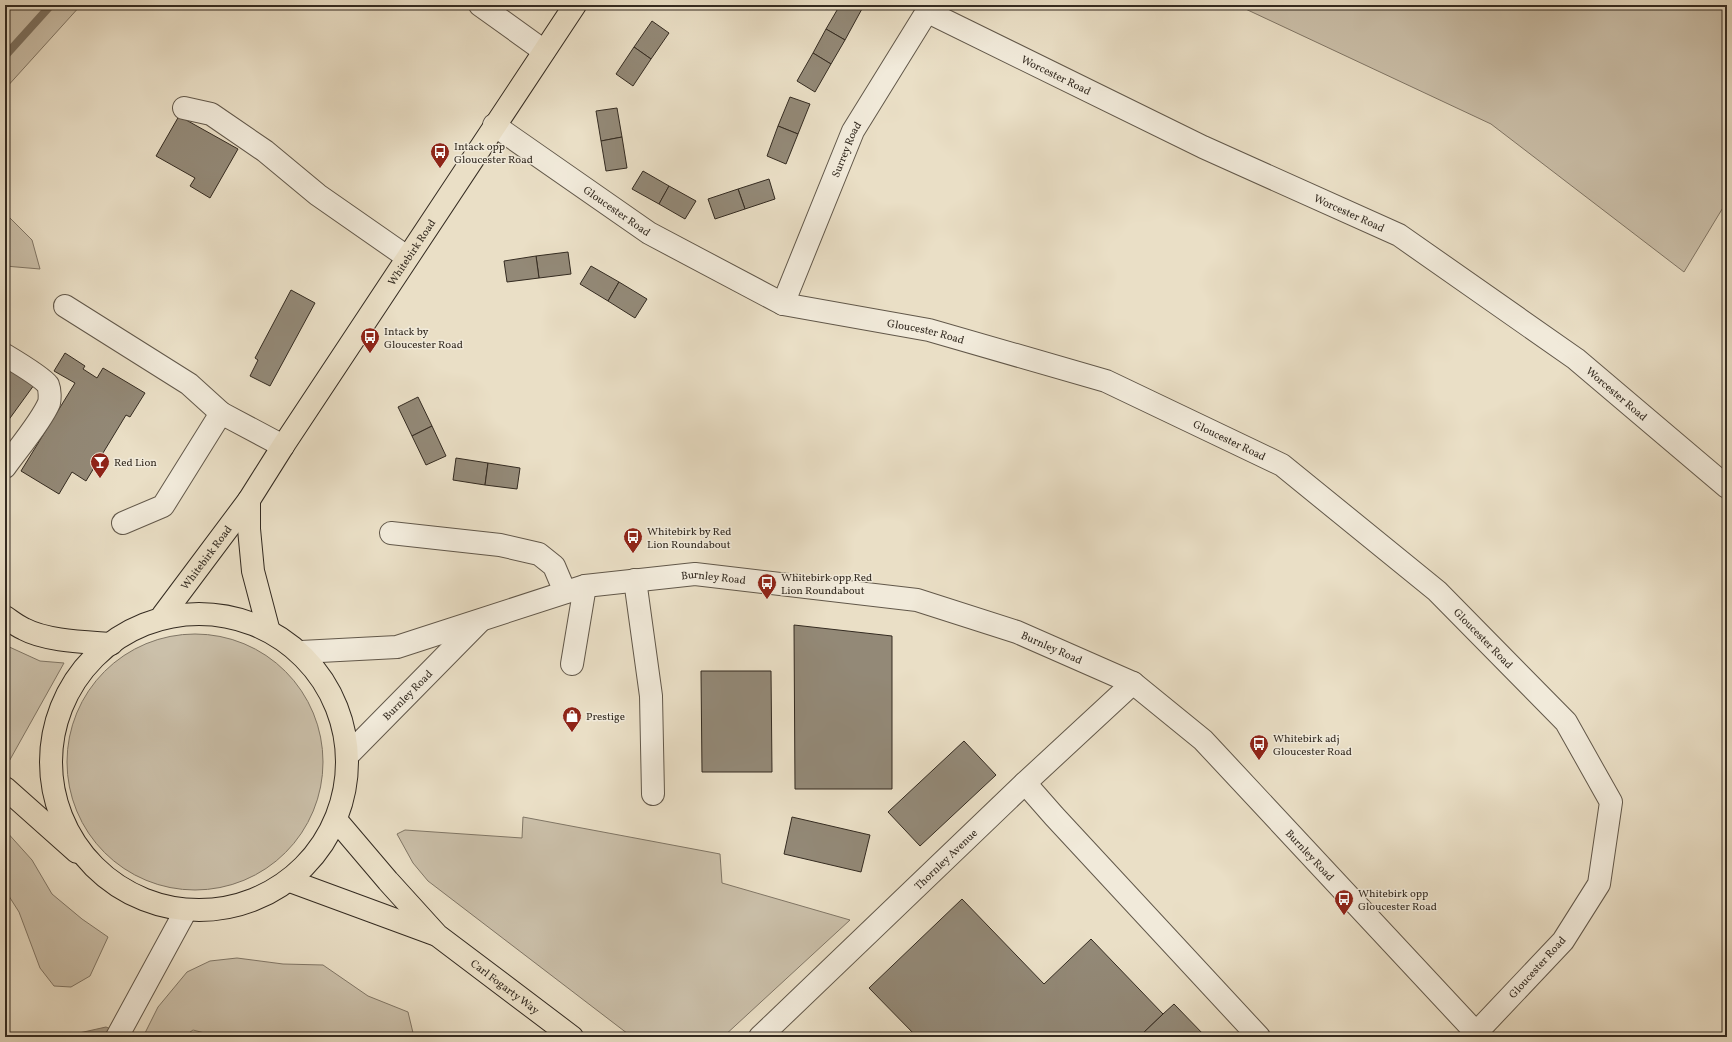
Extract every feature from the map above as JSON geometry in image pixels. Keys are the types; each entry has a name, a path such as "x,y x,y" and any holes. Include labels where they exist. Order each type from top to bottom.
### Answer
{"main road":[{"name":"Whitebirk Road","path":"163,616 249,500 494,125 576,5"},
{"name":"Whitebirk Road","path":"249,500 249,529 253,571 268,628"},
{"path":"5,788 82,856 101,876 122,891 159,906 185,912 202,912 245,905 290,881 337,821 349,754 338,705 301,652 268,628 233,616 204,611 163,616 111,644 86,667 60,702 51,735 50,781 82,856"},
{"path":"5,617 25,630 47,636 64,640 111,644"},
{"name":"Carl Fogarty Way","path":"337,821 388,881 438,935 572,1037"},
{"name":"Carl Fogarty Way","path":"290,881 438,935"}],"street":[{"path":"480,5 544,51"},
{"name":"Surrey Road","path":"783,304 854,131 928,8"},
{"name":"Worcester Road","path":"928,8 1203,147 1399,235 1576,359 1727,487"},
{"path":"184,108 211,114 265,151 318,194 408,257"},
{"name":"Gloucester Road","path":"494,125 649,233 783,304 929,330 1106,381 1282,465 1437,591 1566,722 1610,802 1599,884 1563,941 1478,1035"},
{"path":"65,306 189,384 221,413 283,446"},
{"path":"5,354 41,379 48,385 50,392 49,402 42,415 5,467"},
{"path":"123,523 163,506 221,413"},
{"path":"391,533 500,544 539,554 554,566 575,589 572,664"},
{"name":"Burnley Road","path":"301,652 397,647 482,618 575,589 635,580 695,574 917,600 1017,632 1133,683 1203,740 1478,1035"},
{"path":"635,580 651,696 654,794"},
{"name":"Burnley Road","path":"349,754 482,618"},
{"name":"Thornley Avenue","path":"760,1037 1133,683"},
{"path":"1026,783 1054,816 1258,1037"},
{"path":"119,1035 185,912"}],"shaded area":[{"path":"5,5 81,5 5,89"},
{"path":"1237,5 1727,5 1727,201 1684,272 1491,124"},
{"path":"5,213 32,240 40,269 5,266"},
{"path":"182,634 208,634 232,639 255,649 266,655 286,671 302,691 318,725 323,749 323,775 318,799 302,833 286,853 266,869 232,885 208,890 182,890 158,885 135,875 124,869 104,853 88,833 72,799 67,775 67,749 72,725 82,702 88,691 104,671 124,655 158,639"},
{"path":"5,645 40,661 64,663 7,765 5,763"},
{"path":"523,817 720,854 722,883 850,920 723,1037 632,1037 428,881 413,863 397,834 405,830 522,838"},
{"path":"5,830 32,860 52,894 82,919 108,937 90,976 71,987 54,986 40,968 19,912 5,890"},
{"path":"237,958 283,964 323,965 368,996 408,1012 414,1037 220,1037 193,1030 183,1037 143,1037 158,1007 187,972 210,961"},
{"path":"106,1027 130,1037 61,1037"}],"building":[{"path":"840,5 859,5 863,7 845,40 826,29"},
{"path":"652,21 669,33 651,59 634,47"},
{"path":"826,29 845,40 831,64 813,53"},
{"path":"634,47 651,59 633,86 616,74"},
{"path":"813,53 831,64 815,92 797,81"},
{"path":"790,97 810,104 798,134 778,126"},
{"path":"617,108 622,137 601,141 596,111"},
{"path":"179,116 238,149 210,198 190,186 195,178 156,156"},
{"path":"778,126 798,134 786,164 767,156"},
{"path":"622,137 627,168 606,171 601,141"},
{"path":"643,171 669,186 659,204 632,189"},
{"path":"769,179 775,199 745,209 738,189"},
{"path":"669,186 696,201 685,219 659,204"},
{"path":"738,189 745,209 715,219 708,199"},
{"path":"568,252 571,274 539,278 536,256"},
{"path":"536,256 539,278 507,282 504,261"},
{"path":"591,266 619,282 608,301 580,284"},
{"path":"619,282 647,299 635,318 608,301"},
{"path":"291,290 315,303 270,386 250,376 258,360 255,358"},
{"path":"65,353 85,366 83,369 97,378 103,368 145,393 130,417 126,415 86,481 72,472 59,494 21,471 75,383 54,371"},
{"path":"5,363 34,385 5,425"},
{"path":"418,397 432,426 412,436 398,407"},
{"path":"432,426 446,456 426,465 412,436"},
{"path":"456,458 488,463 485,485 453,480"},
{"path":"488,463 520,468 517,489 485,485"},
{"path":"794,625 892,636 892,789 795,789"},
{"path":"701,671 771,671 772,772 702,772"},
{"path":"964,741 996,775 920,846 888,812"},
{"path":"792,817 870,835 861,872 784,854"},
{"path":"962,899 1044,984 1091,939 1163,1014 1139,1037 917,1037 869,988"},
{"path":"1174,1004 1206,1037 1139,1037 1163,1014"}],"waterway":[{"path":"5,56 51,5"}],"place":[{"name":"Intack opp Gloucester Road","path":"440,169"},
{"name":"Intack by Gloucester Road","path":"370,354"},
{"name":"Red Lion","path":"100,479"},
{"name":"Whitebirk by Red Lion Roundabout","path":"633,554"},
{"name":"Whitebirk opp Red Lion Roundabout","path":"767,600"},
{"name":"Prestige","path":"572,733"},
{"name":"Whitebirk adj Gloucester Road","path":"1259,761"},
{"name":"Whitebirk opp Gloucester Road","path":"1344,916"}]}
